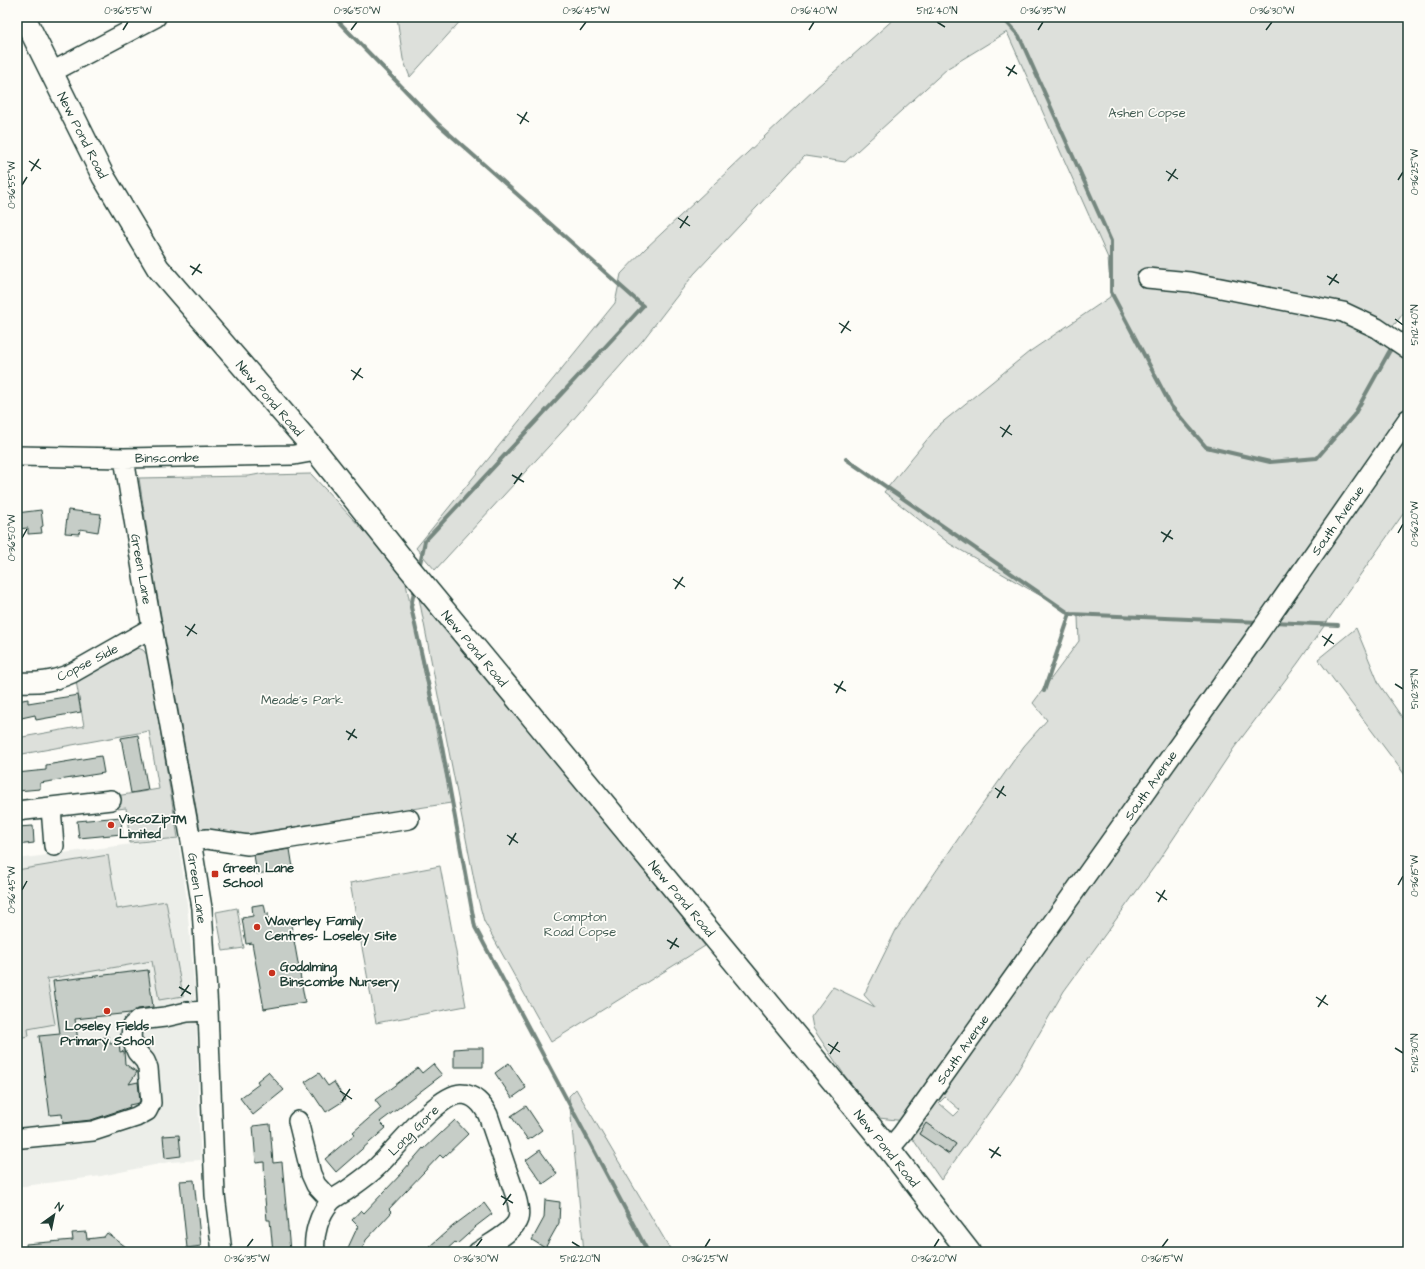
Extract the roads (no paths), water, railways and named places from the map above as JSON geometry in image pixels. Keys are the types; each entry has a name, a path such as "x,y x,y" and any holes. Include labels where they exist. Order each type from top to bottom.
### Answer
{"main road":[{"name":"New Pond Road","path":"24,17 104,176 158,268 316,451 406,564 889,1149 969,1252"}],"street":[{"path":"52,72 156,17"},
{"path":"1147,278 1190,282 1343,312 1377,328 1401,344"},
{"name":"South Avenue","path":"889,1149 902,1134 1253,641 1408,418"},
{"name":"Binscombe","path":"17,456 124,458 294,455 316,451"},
{"name":"Green Lane","path":"124,458 202,908 208,1011 215,1194 222,1252"},
{"name":"Copse Side","path":"17,682 38,683 59,679 153,628"},
{"path":"17,811 112,800"},
{"path":"50,808 54,846"},
{"path":"191,841 207,839 248,845 409,819"},
{"path":"22,1138 93,1131 136,1117 147,1111 151,1103 148,1068 145,1061 137,1052 131,1038 132,1026 139,1020 165,1017 187,1012 208,1011"},
{"name":"Long Gore","path":"315,1252 319,1220 331,1201 377,1167 436,1106 452,1096 462,1094 473,1098 483,1106 488,1116 519,1209 518,1218 514,1228 478,1252"},
{"path":"298,1120 311,1174 316,1185 331,1201"}],"waterway":[{"path":"334,17 437,123 643,306 425,541 419,568"},
{"path":"1002,17 1019,36 1111,241 1111,292 1171,406 1206,447 1270,462 1317,458 1354,415 1394,345"},
{"path":"1400,338 1408,327"},
{"path":"846,459 1070,614 1260,622"},
{"path":"415,586 411,607 441,741 475,927 648,1252"},
{"path":"1044,691 1070,614"},
{"path":"1273,622 1338,625"}],"place":[{"name":"ViscoZip™ Limited","path":"111,825"},
{"name":"Green Lane School","path":"215,874"},
{"name":"Waverley Family Centres- Loseley Site","path":"257,927"},
{"name":"Godalming Binscombe Nursery","path":"272,973"},
{"name":"Loseley Fields Primary School","path":"107,1011"}],"park label":[{"name":"Ashen Copse","path":"1147,112"},
{"name":"Meade's Park","path":"302,699"},
{"name":"Compton Road Copse","path":"580,924"}]}
